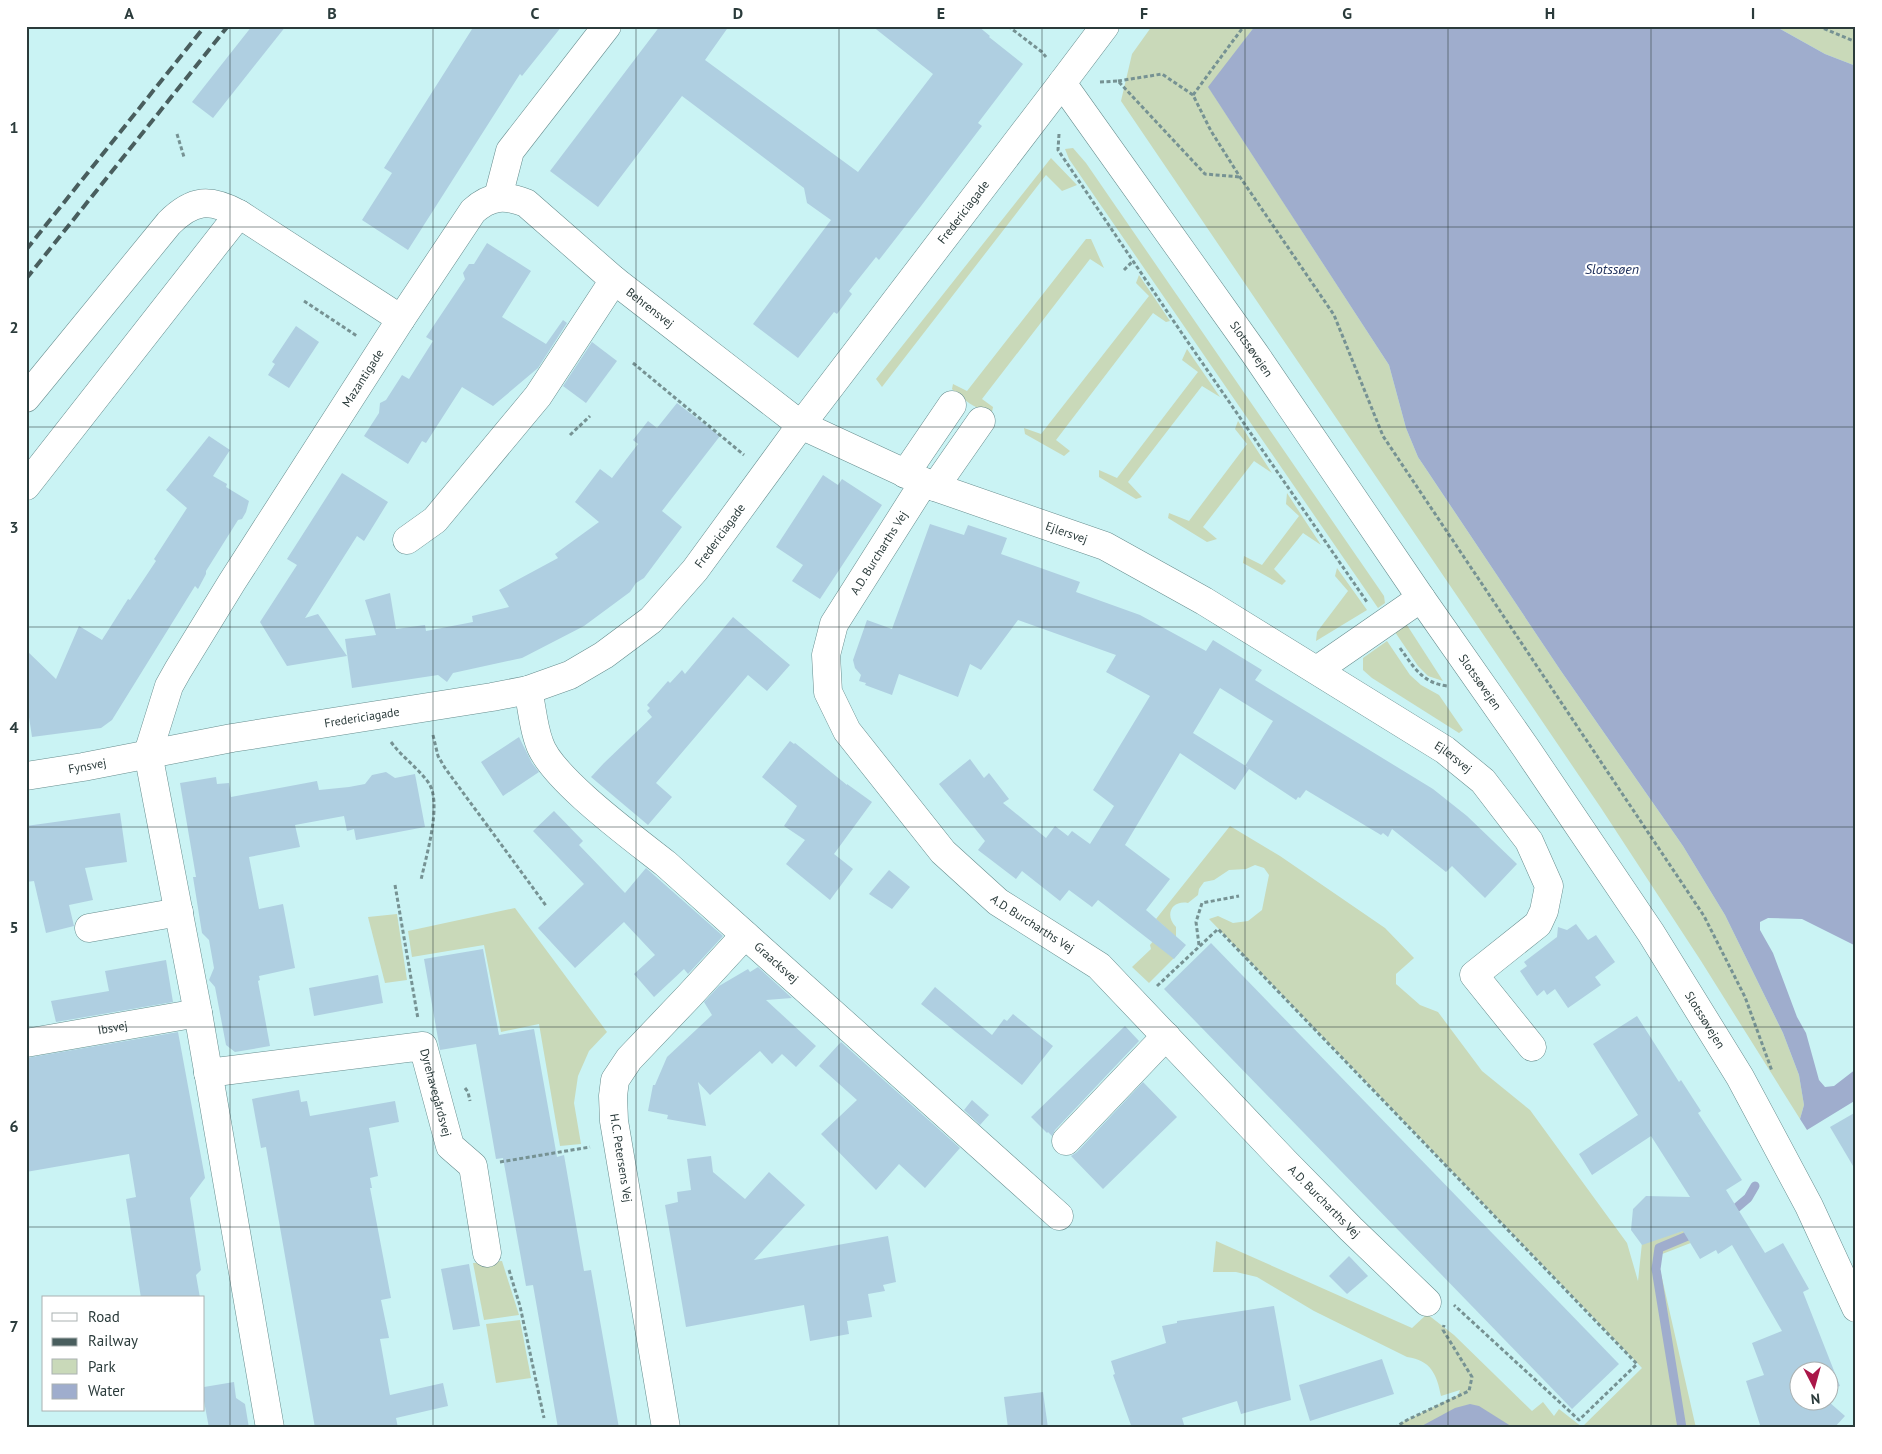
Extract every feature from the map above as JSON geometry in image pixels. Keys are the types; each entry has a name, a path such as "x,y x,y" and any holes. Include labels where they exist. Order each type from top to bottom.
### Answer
{"street":[{"path":"498,197 510,151 607,26"},
{"name":"Fredericiagade","path":"148,753 528,690 570,675 604,655 651,620 695,570 801,425 1105,26"},
{"name":"Slotssøvejen","path":"1062,83 1255,354 1651,933 1740,1077 1809,1206 1856,1308"},
{"name":"Behrensvej","path":"498,197 513,198 526,202 614,280 801,425"},
{"name":"Mazantigade","path":"148,753 169,686 232,582 400,319 473,211 483,202 498,197"},
{"path":"26,398 176,216 195,206 215,203 223,205 400,319"},
{"path":"26,486 239,214"},
{"path":"407,540 435,520 538,396 614,280"},
{"path":"921,481 952,405"},
{"path":"921,481 981,421"},
{"name":"Ejlersvej","path":"801,425 921,481 1106,546 1204,601 1317,670 1445,750 1483,781 1529,841 1549,886 1544,911 1538,924 1474,975 1532,1047"},
{"name":"A.D. Burcharths Vej","path":"921,481 834,624 826,655 828,692 847,731 943,852 998,902 1099,966 1291,1169 1427,1302"},
{"path":"1317,670 1421,598"},
{"name":"Graacksvej","path":"528,690 539,744 562,776 582,795 666,864 1059,1216"},
{"path":"148,753 198,1014 270,1428"},
{"name":"Fynsvej","path":"26,776 83,767 148,753"},
{"path":"89,928 178,912"},
{"name":"H.C. Petersens Vej","path":"666,1428 614,1121 613,1096 615,1080 629,1059 745,935"},
{"name":"Ibsvej","path":"26,1043 198,1014"},
{"path":"1066,1141 1166,1036"},
{"name":"Dyrehavegårdsvej","path":"208,1073 423,1046 450,1146 473,1166"},
{"path":"473,1166 488,1253"}],"path":[{"path":"1008,26 1042,52 1062,83 1118,81 1162,74 1193,95 1211,131 1240,177 1334,315 1383,436 1704,916 1745,997 1773,1075"},
{"path":"1193,95 1244,26"},
{"path":"1818,26 1856,42"},
{"path":"1118,81 1205,174 1240,177"},
{"path":"1060,126 1058,150 1383,625 1419,674 1442,686 1486,691"},
{"path":"177,134 184,157"},
{"path":"1124,270 1133,261"},
{"path":"304,301 381,351"},
{"path":"633,363 766,473"},
{"path":"570,435 590,416"},
{"path":"428,707 438,756 445,768 547,907"},
{"path":"371,716 396,750 430,784 435,797 434,812 421,880"},
{"path":"395,886 423,1046"},
{"path":"1200,946 1196,922 1202,903 1239,896"},
{"path":"1136,1005 1218,929 1637,1364 1579,1420 1440,1292 1427,1302 1446,1318 1443,1330 1473,1382 1469,1391 1394,1428"},
{"path":"473,1166 618,1142"},
{"path":"488,1253 504,1255 520,1306 544,1418"}],"green space":[{"path":"1152,26 1255,26 1209,88 1389,365 1406,428 1418,457 1561,671 1683,846 1725,915 1783,1033 1799,1075 1804,1105 1800,1119 1701,961 1601,808 1121,101 1132,54"},
{"path":"1775,26 1856,26 1856,66 1825,54"},
{"path":"1073,148 1086,163 1384,596 1385,603 1378,608 1069,159 1065,149"},
{"path":"1051,158 1077,185 1062,191 1046,175 882,387 876,379"},
{"path":"1086,239 1091,239 1104,268 1090,259 982,399 993,407 992,412 976,407 960,396 952,389 953,384 967,391"},
{"path":"1139,275 1170,321 1166,322 1153,313 1056,440 1070,451 1064,456 1025,434 1024,428 1041,434 1149,296 1136,283"},
{"path":"1187,349 1220,397 1202,386 1128,482 1142,497 1136,499 1099,477 1099,470 1117,478 1198,372 1182,360"},
{"path":"1238,421 1272,473 1254,461 1203,527 1217,539 1207,542 1168,518 1169,513 1189,521 1247,444 1235,429"},
{"path":"1287,493 1321,545 1303,533 1274,569 1286,581 1282,585 1243,563 1244,556 1262,565 1299,516 1286,504"},
{"path":"1337,568 1367,610 1316,641 1317,632 1348,591 1335,576"},
{"path":"1405,622 1443,681 1428,676 1418,666 1395,632"},
{"path":"1387,641 1410,675 1421,685 1439,695 1463,730 1459,733 1372,678 1363,670 1363,658"},
{"path":"1230,826 1280,856 1385,928 1414,958 1396,974 1396,984 1420,1005 1438,1012 1482,1071 1530,1110 1627,1243 1638,1281 1642,1243 1689,1229 1701,1239 1657,1256 1696,1428 1395,1428 1403,1422 1458,1395 1460,1390 1441,1396 1435,1375 1422,1361 1407,1357 1314,1311 1257,1277 1236,1272 1213,1272 1216,1241 1412,1328 1427,1314 1454,1335 1532,1411 1543,1402 1554,1416 1559,1409 1582,1427 1642,1368 1209,919 1218,916 1233,923 1248,921 1262,910 1269,875 1264,868 1255,865 1246,869 1229,870 1214,880 1204,882 1199,889 1198,895 1188,903 1174,906 1170,913 1172,922 1176,927 1179,953 1149,983 1132,967 1151,949 1150,945 1165,927 1156,919"},
{"path":"515,908 607,1032 589,1051 578,1076 574,1103 581,1144 560,1146 539,1024 501,1032 484,945 412,957 408,931"},
{"path":"397,914 407,980 385,983 368,917"},
{"path":"502,1261 519,1315 484,1320 473,1263"},
{"path":"520,1320 531,1378 496,1383 486,1324"}],"water":[{"name":"Slotssøen","path":"1255,26 1775,26 1825,54 1856,66 1856,946 1802,919 1768,918 1760,922 1760,930 1773,953 1797,1017 1806,1033 1819,1080 1825,1087 1834,1086 1856,1069 1856,1100 1807,1130 1800,1119 1804,1105 1799,1075 1783,1033 1725,915 1683,846 1561,671 1418,457 1406,428 1389,365 1208,87"},
{"path":"1470,1404 1479,1406 1514,1428 1418,1428 1455,1408"}],"building":[{"path":"252,26 286,26 213,118 192,102"},
{"path":"474,26 562,26 522,76 520,74 408,250 362,220 392,173 384,168"},
{"path":"660,26 729,26 705,60 858,172 933,74 872,26 978,26 1023,64 978,123 982,126 921,206 879,260 876,257 849,291 852,294 837,314 834,312 798,358 753,324 831,220 807,203 804,188 682,96 598,207 550,171"},
{"path":"487,243 531,271 502,317 546,344 563,320 567,323 538,368 493,406 462,387 426,443 422,441 408,464 364,436 379,413 380,403 386,400 402,375 409,379 433,341 426,337 465,279 463,273 469,264 474,264"},
{"path":"296,326 319,342 289,388 268,375 275,364 272,362"},
{"path":"592,342 617,361 586,403 563,386"},
{"path":"677,403 720,436 662,511 682,527 644,578 636,583 630,592 584,626 522,658 453,673 447,682 438,675 352,688 345,639 376,635 365,600 390,593 396,629 425,625 426,631 473,622 472,616 509,607 499,590 558,558 555,554 599,522 575,502 600,469 612,478 638,444 633,440 648,421 657,428"},
{"path":"209,436 230,450 213,476 227,484 226,487 249,501 242,519 238,520 206,571 198,589 195,586 112,720 101,728 32,737 26,697 26,650 56,679 79,626 102,640 128,599 130,600 156,561 154,559 187,508 166,490"},
{"path":"342,473 388,502 364,541 357,536 305,618 318,614 347,656 287,666 260,622 297,565 287,559"},
{"path":"823,475 838,485 842,479 882,505 820,599 792,581 803,565 776,547"},
{"path":"930,524 964,535 968,525 1007,538 1001,554 1080,582 1076,592 1140,615 1206,651 1213,640 1262,670 1255,680 1433,789 1467,816 1517,864 1485,898 1452,866 1446,872 1392,829 1388,837 1383,833 1381,835 1306,790 1296,800 1249,769 1235,790 1180,753 1125,845 1170,879 1146,910 1186,945 1174,959 1098,900 1092,907 1069,890 1060,901 1022,871 1016,879 978,850 985,841 939,784 970,759 984,778 989,773 1009,799 1003,803 1046,838 1055,826 1068,836 1072,831 1090,844 1114,806 1093,790 1150,696 1106,672 1116,655 1018,620 981,670 970,664 958,697 899,674 892,695 859,681 861,675 855,668 853,660 867,620 892,629","holes":["1220,688 1273,721 1245,766 1193,733"]},
{"path":"733,617 790,665 767,691 748,675 656,783 672,797 648,825 591,777 652,717 647,711 650,708 647,705 668,681 670,683 682,670 685,674"},
{"path":"519,737 532,763 539,772 503,796 481,762"},
{"path":"790,741 872,802 834,854 853,869 830,900 786,864 805,840 784,826 797,806 762,777"},
{"path":"386,772 395,778 415,774 425,827 356,840 354,829 347,831 344,816 295,825 300,847 249,857 259,909 283,904 295,968 259,976 260,980 258,981 270,1046 235,1052 226,1045 215,987 209,980 214,968 209,940 202,933 193,877 196,877 180,783 216,777 217,784 229,783 231,797 317,781 319,790 349,787 365,784 372,775"},
{"path":"554,811 583,841 579,845 625,893 646,868 723,936 688,974 684,969 654,997 634,974 655,955 624,922 575,968 538,928 584,884 533,831"},
{"path":"120,813 127,862 85,868 93,900 69,905 74,926 46,933 34,881 26,882 26,826"},
{"path":"889,870 910,887 892,909 869,894"},
{"path":"1576,924 1588,940 1596,935 1615,962 1595,977 1601,985 1568,1008 1555,989 1547,995 1544,990 1537,996 1520,971 1527,966 1524,962 1557,937 1558,927 1567,930"},
{"path":"1211,943 1619,1364 1572,1409 1164,989"},
{"path":"483,949 499,1035 534,1029 557,1157 564,1155 584,1271 591,1270 619,1428 558,1428 533,1285 526,1286 503,1158 496,1159 476,1044 440,1050 424,959"},
{"path":"166,960 173,1002 56,1022 51,1001 109,991 105,971"},
{"path":"758,967 792,998 766,1000 816,1046 796,1067 782,1054 772,1064 760,1051 710,1095 698,1082 706,1126 667,1119 668,1115 648,1111 653,1085 655,1085 667,1057 712,1015 704,1002 719,986 748,969 750,972"},
{"path":"378,975 383,1003 314,1016 309,988"},
{"path":"935,987 992,1035 1004,1019 1007,1021 1013,1014 1053,1046 1022,1085 921,1004"},
{"path":"1637,1016 1679,1082 1681,1080 1701,1111 1698,1113 1742,1180 1726,1190 1765,1253 1783,1243 1809,1289 1803,1292 1831,1362 1790,1362 1790,1412 1840,1412 1845,1416 1834,1428 1761,1428 1746,1381 1764,1375 1752,1343 1782,1331 1732,1245 1718,1254 1716,1250 1700,1259 1683,1231 1642,1245 1631,1230 1633,1209 1646,1196 1690,1197 1651,1136 1592,1175 1579,1154 1638,1115 1593,1044"},
{"path":"1125,1026 1139,1041 1055,1130 1052,1136 1047,1133 1031,1117"},
{"path":"178,1032 205,1178 190,1198 201,1270 196,1275 200,1296 141,1296 126,1199 136,1197 129,1154 26,1172 26,1058"},
{"path":"841,1042 960,1148 925,1188 899,1164 876,1190 821,1134 857,1100 819,1066"},
{"path":"1143,1082 1177,1117 1103,1189 1071,1156 1077,1152"},
{"path":"299,1090 301,1102 307,1101 310,1116 395,1101 399,1122 369,1128 378,1176 370,1178 372,1188 370,1188 391,1298 381,1300 389,1338 380,1339 390,1395 443,1383 448,1406 396,1418 398,1428 315,1428 266,1147 261,1148 252,1099"},
{"path":"972,1100 989,1115 980,1125 964,1110"},
{"path":"1856,1112 1856,1171 1830,1127"},
{"path":"711,1156 713,1172 745,1199 769,1172 805,1205 754,1260 888,1236 896,1282 883,1285 885,1291 868,1294 872,1317 847,1321 849,1334 810,1341 804,1305 686,1327 665,1205 678,1202 677,1192 691,1190 687,1159"},
{"path":"1349,1256 1368,1276 1347,1294 1329,1276"},
{"path":"469,1264 480,1326 453,1330 441,1269"},
{"path":"1274,1306 1291,1400 1241,1414 1237,1401 1182,1418 1185,1428 1132,1428 1113,1375 1115,1374 1111,1361 1166,1343 1162,1326 1177,1323 1177,1321"},
{"path":"1382,1359 1394,1394 1310,1421 1299,1385"},
{"path":"234,1382 236,1398 245,1404 249,1428 209,1428 205,1406 205,1387"},
{"path":"1043,1392 1048,1428 1008,1428 1004,1397"}],"waterway":[{"path":"1728,1215 1748,1198 1755,1186"},
{"path":"1682,1428 1656,1269 1659,1248 1697,1232"}],"railway":[{"path":"26,250 205,26"},
{"path":"26,279 228,26"}]}
